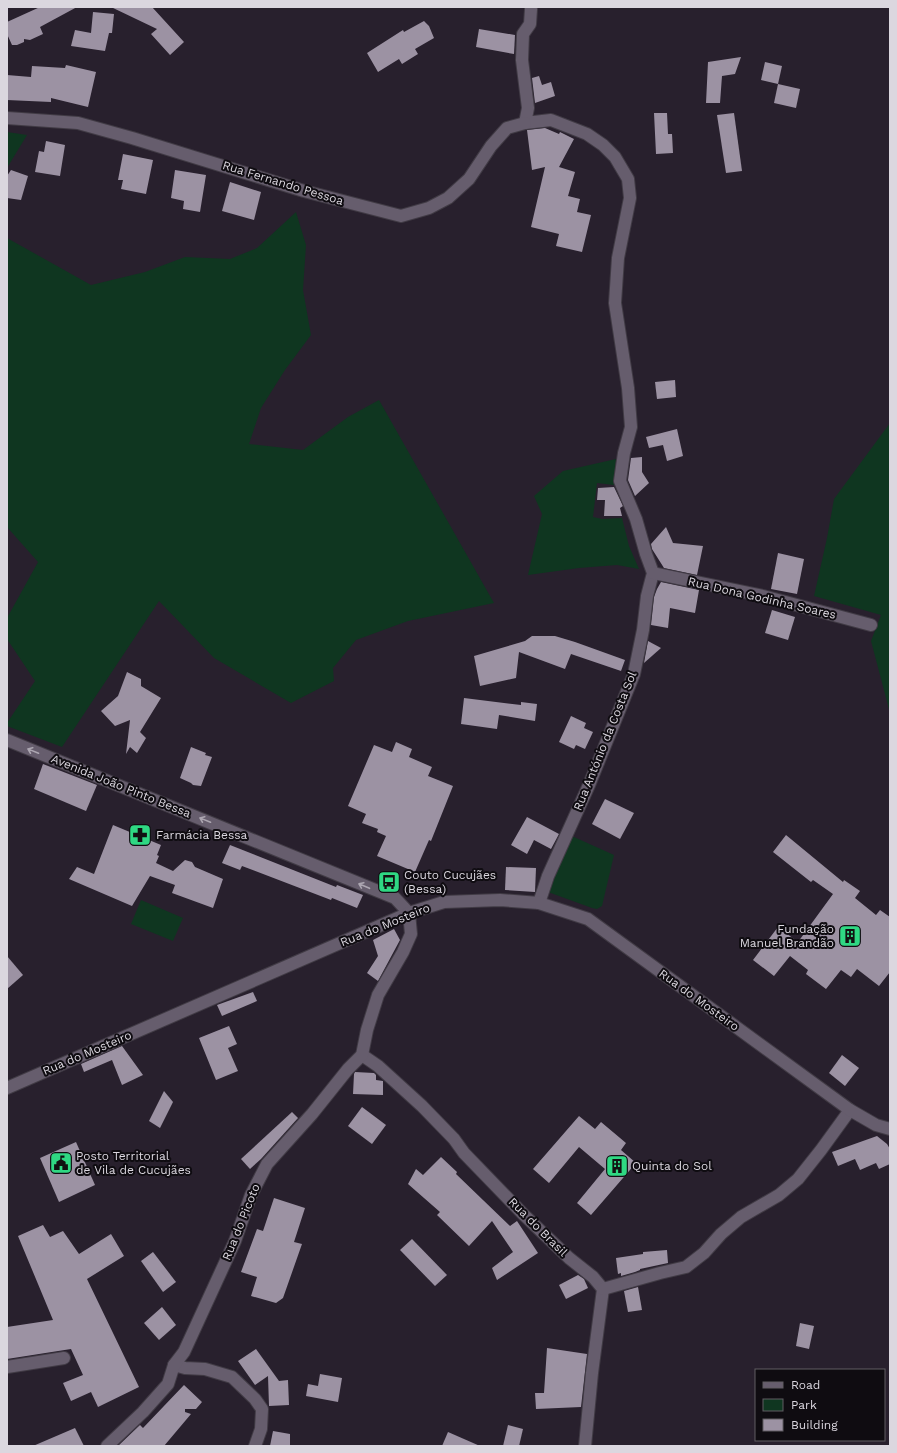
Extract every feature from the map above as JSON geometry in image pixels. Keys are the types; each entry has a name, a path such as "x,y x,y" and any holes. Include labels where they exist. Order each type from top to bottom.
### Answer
{"street":[{"path":"531,9 530,24 523,34 522,60 528,108 525,123 551,120 587,134 603,145 615,157 628,179 630,198 618,258 615,303 628,388 631,427 624,453 620,481 636,519 653,573"},
{"name":"Rua Fernando Pessoa","path":"7,118 78,123 304,191 401,216 429,208 448,198 469,179 491,146 507,128 525,123"},
{"name":"Rua Dona Godinha Soares","path":"653,573 763,596 871,625"},
{"name":"Rua António da Costa Sol","path":"539,903 548,876 589,785 634,674 647,596 653,573"},
{"name":"Avenida João Pinto Bessa","path":"7,740 394,898 409,913"},
{"name":"Rua do Mosteiro","path":"7,1088 409,913 444,902 500,900 539,903 588,919 850,1110 876,1125 890,1129"},
{"path":"362,1055 367,1030 378,995 403,952 411,934 409,913"},
{"name":"Rua do Brasil","path":"362,1055 378,1066 422,1106 454,1139 464,1154 524,1215 569,1258 593,1277 603,1289"},
{"name":"Rua do Picoto","path":"107,1446 143,1412 168,1384 174,1365 184,1352 235,1241 251,1195 267,1164 312,1114 348,1069 362,1055"},
{"path":"585,1446 592,1373 603,1289 686,1267 704,1253 721,1234 741,1218 779,1195 798,1179 850,1110"},
{"path":"7,1367 64,1358"},
{"path":"174,1365 185,1368 205,1369 232,1377 255,1399 262,1409 261,1429 255,1446"}],"green space":[{"path":"7,132 27,135 7,168"},
{"path":"296,212 306,245 303,290 311,335 285,370 261,408 249,444 303,450 348,417 379,400 494,603 408,621 356,640 333,668 334,681 291,703 214,658 159,601 62,747 7,726 7,723 35,681 7,639 7,618 38,562 7,527 7,238 91,285 145,272 185,257 230,259 257,248"},
{"path":"890,423 890,713 871,641 881,615 814,596 834,499"},
{"path":"616,459 614,485 597,483 593,517 602,519 622,518 629,546 639,569 617,565 579,568 528,575 542,514 534,496 563,471"},
{"path":"574,837 614,855 602,906 597,909 548,892 547,890 571,838"},
{"path":"141,900 183,918 173,941 131,924"}],"building":[{"path":"40,7 77,7 40,27 43,34 30,40 24,39 24,42 17,45 12,45 7,34 7,22"},
{"path":"111,7 152,7 184,42 170,55 151,34 157,29"},
{"path":"93,12 114,14 112,33 109,33 105,51 71,46 75,30 91,33"},
{"path":"424,21 429,26 434,38 415,49 418,54 402,64 399,59 378,72 367,53 403,30 404,32"},
{"path":"479,29 515,35 514,54 476,47"},
{"path":"741,57 735,74 722,76 720,103 706,103 708,62"},
{"path":"765,62 782,66 778,84 761,80"},
{"path":"66,65 96,72 88,107 51,98 51,102 7,100 7,75 31,77 32,66 65,68"},
{"path":"539,76 542,85 551,82 555,96 535,103 532,78"},
{"path":"778,84 800,89 796,108 774,103"},
{"path":"654,113 667,113 668,134 672,134 673,153 656,154"},
{"path":"734,113 742,171 726,173 717,115"},
{"path":"545,128 559,134 560,132 574,139 559,167 575,172 568,196 580,199 577,212 591,215 582,252 556,246 559,234 531,227 545,167 532,170 527,130"},
{"path":"46,141 65,145 60,176 35,172 39,151 44,152"},
{"path":"123,154 153,160 146,194 121,189 123,180 118,180"},
{"path":"11,170 28,176 21,200 7,198 7,176"},
{"path":"175,170 206,175 200,212 183,209 184,201 171,198"},
{"path":"230,182 261,192 254,220 222,211"},
{"path":"675,380 676,397 657,399 655,382"},
{"path":"677,429 683,456 667,461 663,445 649,448 646,437"},
{"path":"642,457 642,472 649,483 635,496 628,480 631,458"},
{"path":"614,487 623,506 620,508 622,516 604,516 605,500 597,500 598,488"},
{"path":"666,527 673,543 703,546 697,575 664,568 652,549 651,544"},
{"path":"778,553 804,559 797,594 771,589"},
{"path":"661,582 699,590 695,613 670,608 668,628 651,625 654,597"},
{"path":"772,610 795,617 788,640 765,633"},
{"path":"532,636 555,636 625,660 621,671 571,654 565,669 519,652 516,678 480,686 474,656 525,641"},
{"path":"648,641 661,648 644,663"},
{"path":"127,672 141,679 141,686 161,698 140,732 146,738 137,753 130,747 126,754 130,720 115,726 101,711 118,696"},
{"path":"464,698 521,705 521,702 537,704 535,721 499,715 497,729 461,724"},
{"path":"571,716 586,723 584,728 593,732 585,749 576,745 574,749 559,742"},
{"path":"396,742 412,749 409,757 432,767 428,776 453,786 431,841 429,840 415,872 377,856 386,836 377,832 378,829 362,823 366,814 348,806 374,745 392,752"},
{"path":"191,747 206,753 205,755 212,757 201,786 193,785 180,778"},
{"path":"43,764 97,785 86,811 34,789"},
{"path":"605,799 634,813 620,839 592,824"},
{"path":"527,817 559,834 551,849 534,840 527,854 511,845"},
{"path":"113,825 161,845 156,863 173,871 185,860 192,862 195,867 223,879 213,908 172,893 175,885 150,876 132,906 69,879 77,867 94,874"},
{"path":"786,835 843,882 844,880 860,891 855,898 876,915 880,910 890,917 890,972 879,986 857,969 851,977 841,970 826,989 806,974 808,970 790,956 774,976 753,960 778,927 798,942 833,894 813,880 811,882 773,852"},
{"path":"230,845 336,887 337,885 363,895 357,908 332,898 331,900 242,866 240,870 222,863"},
{"path":"506,867 536,868 535,892 505,890"},
{"path":"394,929 400,940 378,981 367,973 378,956 373,940"},
{"path":"7,956 23,975 7,989"},
{"path":"253,992 257,1001 222,1016 217,1005"},
{"path":"229,1026 237,1044 228,1048 238,1071 216,1080 199,1038"},
{"path":"122,1046 143,1075 122,1085 112,1060 84,1072 81,1064"},
{"path":"842,1055 859,1068 845,1086 829,1073"},
{"path":"355,1072 374,1073 376,1075 376,1080 383,1081 383,1095 353,1094"},
{"path":"164,1091 173,1102 160,1128 149,1121"},
{"path":"362,1107 386,1125 372,1144 348,1126"},
{"path":"292,1112 298,1118 250,1169 241,1159"},
{"name":"Quinta do Sol","path":"579,1116 595,1129 601,1122 626,1143 621,1150 636,1163 591,1215 577,1203 605,1169 579,1147 549,1183 533,1169"},
{"path":"877,1136 887,1144 890,1149 890,1164 879,1169 876,1163 860,1170 855,1159 838,1166 832,1152"},
{"path":"76,1142 95,1185 59,1202 40,1158"},
{"path":"441,1157 457,1172 456,1174 510,1226 517,1221 538,1253 497,1280 492,1268 513,1252 492,1221 469,1246 437,1215 440,1212 408,1184 416,1169 423,1175"},
{"path":"274,1198 305,1208 294,1242 302,1244 283,1298 276,1303 251,1296 257,1277 241,1272 257,1229 263,1231"},
{"path":"43,1225 50,1237 63,1231 79,1254 111,1234 124,1256 87,1279 139,1387 98,1407 91,1392 71,1401 63,1383 83,1375 71,1349 7,1359 7,1327 53,1320 18,1236"},
{"path":"412,1239 447,1275 435,1286 400,1250"},
{"path":"667,1250 668,1263 640,1269 621,1276 621,1273 618,1274 616,1258 643,1254 643,1252"},
{"path":"153,1252 176,1282 163,1292 141,1261"},
{"path":"578,1275 584,1279 588,1288 566,1299 559,1285"},
{"path":"638,1287 642,1310 628,1312 624,1291"},
{"path":"162,1307 176,1325 159,1340 144,1323"},
{"path":"800,1323 814,1326 809,1349 796,1346"},
{"path":"547,1348 587,1354 581,1407 536,1409 535,1393 544,1393"},
{"path":"256,1349 279,1381 288,1380 289,1405 269,1406 268,1376 255,1385 238,1361"},
{"path":"320,1374 342,1378 338,1402 306,1396 308,1384 318,1386"},
{"path":"184,1385 202,1402 196,1409 185,1409 185,1412 191,1414 164,1446 118,1446 140,1425 143,1428"},
{"path":"508,1425 523,1429 519,1446 503,1446"},
{"path":"75,1428 84,1446 33,1446"},
{"path":"273,1431 290,1434 290,1446 270,1446"},
{"path":"448,1432 480,1446 442,1446"}],"place":[{"name":"Farmácia Bessa","path":"140,835"},
{"name":"Couto Cucujães (Bessa)","path":"389,882"},
{"name":"Fundação Manuel Brandão","path":"850,936"},
{"name":"Posto Territorial de Vila de Cucujães","path":"61,1163"},
{"name":"Quinta do Sol","path":"617,1166"}]}
